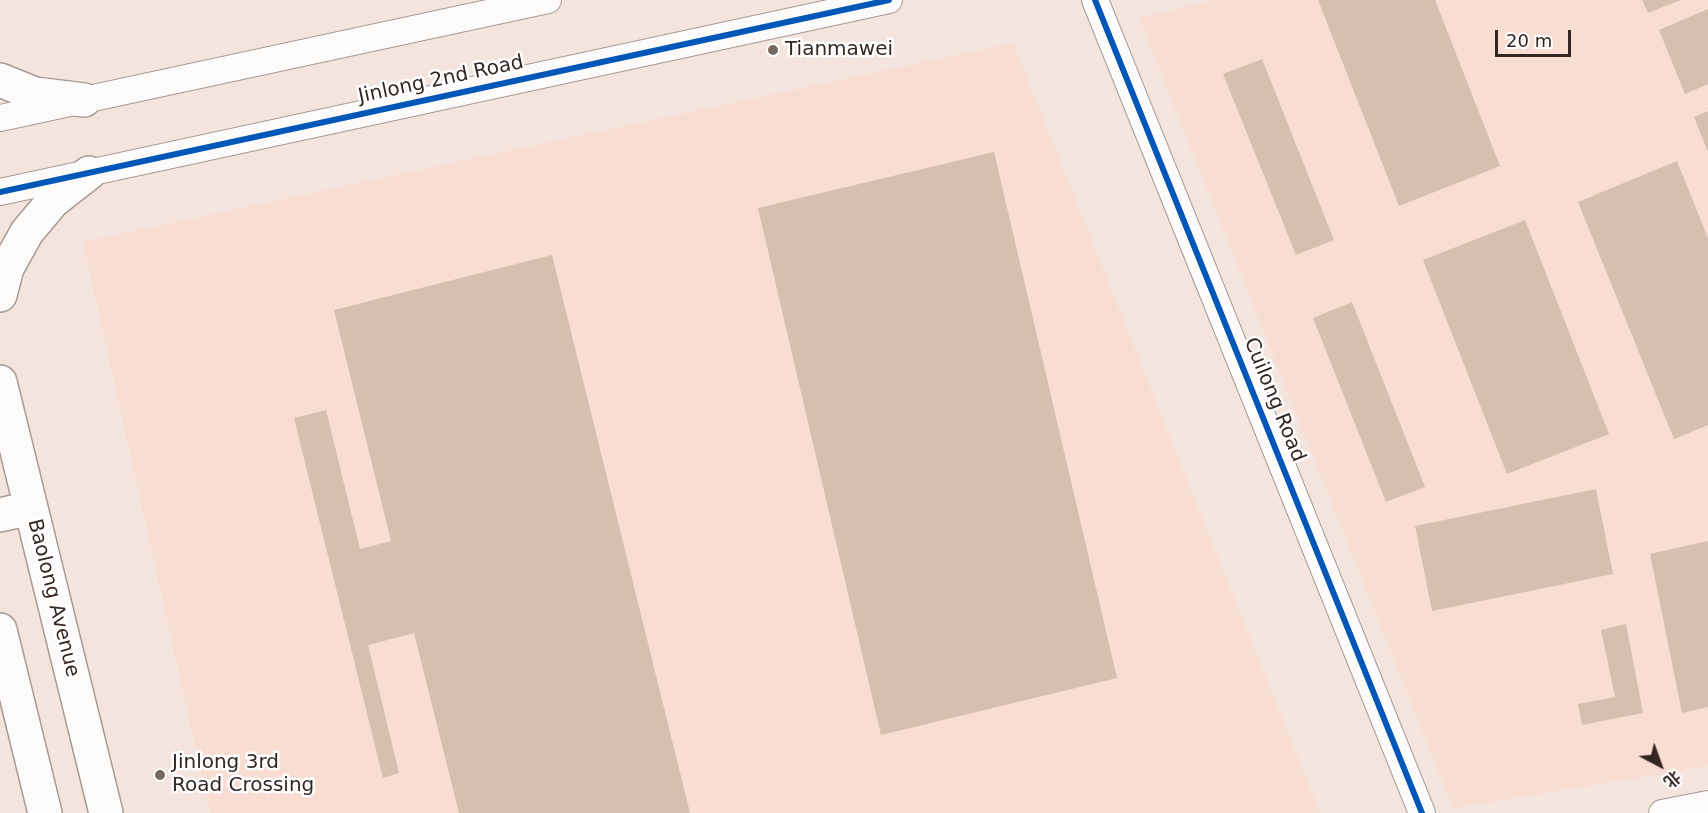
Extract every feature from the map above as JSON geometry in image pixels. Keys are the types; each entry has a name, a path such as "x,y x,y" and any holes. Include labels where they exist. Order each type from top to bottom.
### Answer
{"main road":[{"path":"0,80 35,94 84,100"},
{"path":"0,295 8,268 27,232 53,201 89,173"},
{"name":"Baolong Avenue","path":"0,382 15,511 106,813"},
{"path":"0,630 45,813"}],"street":[{"path":"0,118 548,0"},
{"name":"Jinlong 2nd Road","path":"0,192 889,0"},
{"name":"Cuilong Road","path":"1095,0 1422,813"},
{"path":"1662,813 1708,804"}],"shaded area":[{"path":"1213,0 1708,0 1708,766 1453,808 1139,18"},
{"path":"1013,43 1320,813 210,813 83,242"}],"building":[{"path":"1318,0 1435,0 1500,166 1399,206"},
{"path":"1642,0 1681,0 1648,13"},
{"path":"1708,9 1708,84 1685,94 1659,30"},
{"path":"1262,59 1334,240 1296,255 1223,74"},
{"path":"1708,111 1708,152 1694,117"},
{"path":"994,152 1117,678 881,735 758,208"},
{"path":"1677,161 1708,238 1708,425 1674,439 1578,202"},
{"path":"1525,220 1609,434 1507,474 1423,260"},
{"path":"552,255 690,813 459,813 414,633 368,645 399,773 383,778 294,418 326,410 360,549 391,541 334,310"},
{"path":"1352,302 1425,487 1386,502 1313,318"},
{"path":"1596,489 1613,574 1432,611 1415,526"},
{"path":"1708,541 1708,707 1682,713 1650,554"},
{"path":"1626,624 1643,713 1582,725 1578,704 1615,697 1601,630"}],"cycle path":[{"path":"0,192 889,0"},
{"path":"1095,0 1422,813"}],"place":[{"name":"Tianmawei","path":"773,50"},
{"name":"Jinlong 3rd Road Crossing","path":"160,775"}]}
